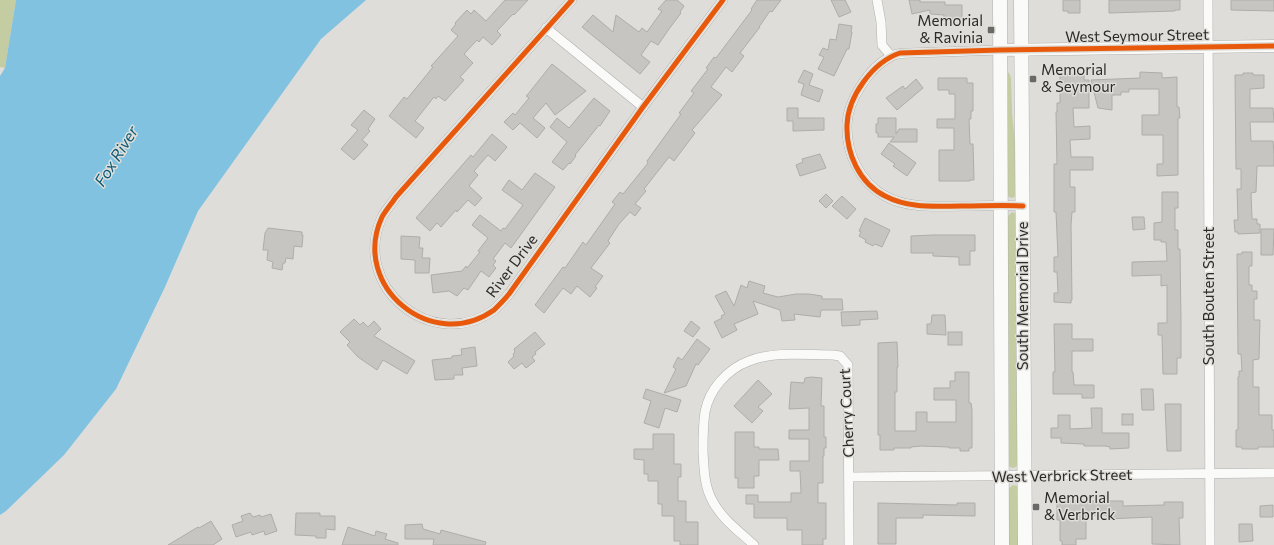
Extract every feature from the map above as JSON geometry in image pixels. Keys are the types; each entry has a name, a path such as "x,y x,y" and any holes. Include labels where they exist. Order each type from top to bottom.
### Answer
{"main road":[{"name":"South Memorial Drive","path":"1000,0 1002,545"},
{"name":"South Memorial Drive","path":"1021,0 1025,545"}],"street":[{"name":"River Drive","path":"572,0 396,197 383,216 377,235 376,256 380,275 388,291 402,306 421,318 446,324 463,322 480,317 494,309 509,294 643,107 723,0"},
{"path":"877,0 881,22 882,45 891,56"},
{"name":"South Bouten Street","path":"1208,0 1210,545"},
{"path":"546,28 643,107"},
{"name":"West Seymour Street","path":"1000,50 1274,46"},
{"path":"1000,50 900,53 891,56 881,63 867,78 855,96 847,124 850,152 858,170 870,185 877,191 904,204 925,206 1023,206"},
{"name":"Cherry Court","path":"754,545 724,519 712,500 705,480 703,437 707,403 715,388 732,370 748,361 769,356 833,355 840,356 848,365 850,478 849,545"},
{"name":"West Verbrick Street","path":"850,478 1274,473"}],"green space":[{"path":"0,0 16,0 5,68 0,67"},
{"path":"1008,72 1011,78 1012,113 1016,152 1016,196 1012,198 1007,194"},
{"path":"1012,212 1017,215 1017,466 1013,468 1008,465 1007,217"},
{"path":"1013,485 1017,486 1019,490 1019,545 1009,545 1008,489"}],"water":[{"name":"Fox River","path":"16,0 366,0 321,39 198,211 165,287 116,389 64,455 0,515 0,76 5,68"}],"building":[{"path":"505,0 528,0 497,31 501,35 492,45 483,37 479,42 477,40 464,54 473,63 460,77 464,80 445,101 438,96 436,99 434,97 415,121 424,128 416,138 389,116 404,97 407,99 433,67 431,66 458,36 451,30 456,24 455,23 467,10 471,14 474,10 486,21"},
{"path":"666,0 677,0 684,6 680,12 681,13 658,45 651,41 641,55 650,62 640,74 582,27 593,15 613,32 616,15 639,32 642,28 647,32 662,11 658,9"},
{"path":"757,0 781,0 772,12 770,11 740,53 744,56 732,72 726,67 711,87 722,95 692,130 695,133 674,161 669,157 644,189 646,191 635,204 641,208 635,216 630,212 619,224 608,241 610,243 591,268 603,276 595,287 597,288 590,297 577,286 571,294 563,288 544,313 535,305 563,267 565,268 583,242 586,245 615,204 612,202 620,192 623,194 648,163 647,161 681,114 679,113 694,93 691,91 708,69 706,68 714,57 716,58 752,10 751,9"},
{"path":"831,0 845,0 851,12 839,17"},
{"path":"909,0 920,0 920,2 945,2 945,5 962,5 962,19 944,19 944,15 930,14 930,10 912,14"},
{"path":"1063,0 1080,0 1080,13 1068,13 1068,11 1063,11"},
{"path":"1109,0 1180,0 1180,10 1109,13"},
{"path":"1231,0 1274,0 1274,11 1231,10"},
{"path":"839,24 852,26 852,32 849,49 847,49 834,76 818,69 824,57 819,55 823,48 828,50 830,39 836,40"},
{"path":"552,64 586,91 555,115 546,103 533,118 545,128 537,138 520,123 513,130 504,122 513,113 515,115 529,98 526,96"},
{"path":"804,70 813,74 809,85 823,90 819,102 801,95 804,84 798,82"},
{"path":"1140,72 1162,73 1162,78 1177,77 1177,107 1179,107 1180,118 1178,118 1178,175 1157,176 1157,164 1163,164 1163,135 1142,135 1142,115 1159,115 1159,89 1129,89 1129,92 1121,92 1121,95 1112,95 1112,110 1098,108 1091,80 1140,78"},
{"path":"1243,73 1264,75 1264,88 1250,89 1250,108 1273,108 1274,122 1250,122 1251,141 1273,141 1274,166 1257,166 1256,192 1251,193 1252,219 1257,219 1257,224 1260,224 1260,233 1238,234 1238,232 1235,232 1234,220 1238,220 1237,189 1241,189 1241,169 1236,169 1235,75 1243,75"},
{"path":"1060,74 1084,75 1084,80 1089,80 1089,108 1073,108 1074,127 1090,126 1090,139 1070,140 1071,157 1093,157 1093,170 1070,170 1070,187 1075,187 1075,212 1072,212 1071,225 1071,303 1054,302 1054,293 1058,293 1057,272 1054,272 1054,257 1058,257 1056,212 1054,212 1054,164 1057,164 1056,112 1057,103 1060,103"},
{"path":"938,78 967,78 967,83 973,83 973,111 971,111 971,119 969,119 970,144 973,144 974,180 939,181 939,150 954,150 954,128 937,128 937,119 955,119 955,94 949,94 949,90 938,90"},
{"path":"916,79 923,88 897,110 886,98 903,86 905,89"},
{"path":"594,98 610,111 600,126 599,125 575,155 576,156 570,164 569,163 563,170 552,162 567,142 550,127 557,118 569,128"},
{"path":"787,108 798,108 798,118 824,118 824,130 793,131 793,121 787,121"},
{"path":"364,110 375,119 368,129 370,131 362,140 368,145 354,160 341,149 358,130 351,125"},
{"path":"878,118 896,118 896,134 899,129 917,129 917,142 890,142 894,137 878,137 878,133 876,133 876,124 878,124"},
{"path":"492,134 507,147 495,161 488,155 474,171 478,175 469,186 482,198 475,206 468,200 457,212 456,210 441,227 437,223 430,231 416,218 471,155 473,157"},
{"path":"889,143 916,163 907,176 893,166 895,164 881,154"},
{"path":"820,154 826,168 800,176 796,165 803,162 802,159"},
{"path":"535,173 555,187 511,248 505,243 493,259 496,261 493,265 496,268 489,277 481,271 468,290 464,288 457,296 449,291 433,293 431,275 462,271 466,266 467,268 480,252 478,251 488,238 472,225 480,215 501,231 503,228 505,229 523,205 502,190 509,180 522,190"},
{"path":"1162,192 1178,192 1178,208 1175,208 1175,230 1178,230 1178,249 1180,249 1181,358 1177,358 1177,374 1163,374 1162,335 1158,335 1158,323 1167,323 1167,285 1161,286 1161,275 1132,276 1132,262 1167,261 1166,242 1154,240 1154,223 1162,222"},
{"path":"826,194 833,201 826,208 819,201"},
{"path":"842,196 856,209 847,219 832,206"},
{"path":"1132,217 1144,217 1145,229 1133,230"},
{"path":"865,218 890,230 882,247 875,244 873,246 865,242 866,240 859,236 861,232 859,231"},
{"path":"268,228 302,232 303,235 302,247 294,246 293,259 286,258 285,263 283,263 282,270 272,268 273,262 267,260 268,250 263,250 265,233"},
{"path":"1261,229 1274,229 1273,255 1261,255"},
{"path":"975,235 975,251 970,251 970,265 959,265 959,257 933,256 933,253 911,253 911,236"},
{"path":"401,236 420,237 419,248 423,248 422,258 430,258 429,273 415,273 415,260 401,259"},
{"path":"1242,252 1252,252 1252,266 1249,266 1249,285 1252,285 1252,291 1257,291 1257,299 1254,299 1254,320 1260,320 1259,359 1253,360 1253,387 1259,387 1259,415 1272,415 1272,430 1274,430 1274,447 1258,447 1258,449 1242,449 1242,447 1236,447 1236,430 1238,430 1238,377 1239,371 1242,371 1241,354 1238,354 1237,254 1242,254"},
{"path":"749,281 765,286 763,293 778,297 796,294 809,294 822,296 822,299 842,299 843,310 821,310 820,317 794,314 795,320 782,321 780,310 753,301 758,314 734,324 737,330 722,338 714,322 722,318 721,316 725,314 715,296 726,291 734,306 741,285 747,288"},
{"path":"877,311 878,319 860,320 860,325 842,326 841,312"},
{"path":"932,315 945,315 946,335 927,334 927,324 931,324"},
{"path":"354,319 360,325 363,322 368,327 374,321 381,329 374,336 415,361 407,374 383,360 377,370 358,357 347,345 350,342 340,332"},
{"path":"691,321 700,328 693,337 684,331"},
{"path":"1054,324 1072,324 1072,339 1093,339 1093,351 1072,351 1072,372 1074,385 1094,385 1094,398 1082,398 1082,394 1053,394 1053,372 1055,372"},
{"path":"535,332 545,344 535,352 536,354 532,357 535,361 526,368 522,363 514,369 508,362 514,356 514,349"},
{"path":"948,332 962,332 962,345 948,345"},
{"path":"697,339 710,349 698,365 696,364 686,386 664,393 676,369 673,367 678,357 682,360"},
{"path":"897,342 898,367 897,392 895,392 895,431 916,431 916,412 927,412 927,422 956,422 956,400 934,400 934,388 950,388 950,381 955,381 955,372 969,372 969,403 971,403 972,410 972,448 969,448 969,451 960,451 960,448 921,446 911,448 894,448 894,450 880,450 880,435 878,435 878,343"},
{"path":"475,347 477,366 462,368 463,375 454,375 454,379 435,380 432,360 452,358 452,356 462,355 461,349"},
{"path":"805,378 822,378 821,406 824,406 824,437 826,437 826,448 824,448 823,456 823,483 818,483 818,503 826,503 826,539 823,539 823,545 802,545 802,530 787,530 787,518 754,518 754,504 746,504 746,495 758,495 758,502 791,502 791,493 801,493 800,471 790,471 790,461 809,461 809,439 789,439 789,430 809,430 809,408 789,409 791,382 804,383"},
{"path":"758,380 772,394 758,407 763,411 752,423 734,406"},
{"path":"646,389 681,400 677,412 665,408 659,428 644,423 651,401 643,398"},
{"path":"1141,389 1153,389 1154,410 1142,410"},
{"path":"1165,404 1181,404 1181,451 1167,451"},
{"path":"1091,408 1102,408 1102,433 1129,433 1129,448 1110,449 1110,447 1105,446 1084,446 1084,444 1061,443 1061,438 1051,438 1051,428 1058,428 1058,415 1070,415 1070,429 1092,428"},
{"path":"1122,414 1133,414 1133,425 1122,425"},
{"path":"735,432 754,432 754,447 759,447 759,449 778,449 779,460 759,460 759,476 754,476 754,488 738,488 738,478 735,478"},
{"path":"653,434 674,434 674,464 681,464 681,477 678,477 678,501 686,501 686,522 698,522 698,545 680,545 680,541 674,541 674,516 662,516 662,504 658,504 658,481 648,481 648,474 644,474 644,460 634,459 634,449 653,449"},
{"path":"1057,501 1123,501 1123,506 1164,505 1164,502 1183,502 1183,518 1179,518 1180,545 1152,544 1152,517 1107,519 1107,515 1086,515 1086,539 1076,539 1076,545 1062,545 1062,541 1060,541 1060,520 1057,520"},
{"path":"878,503 957,505 957,503 975,503 975,516 923,515 923,518 896,518 896,544 878,544"},
{"path":"1273,505 1273,517 1260,517 1260,506"},
{"path":"250,513 253,517 260,515 261,517 271,514 277,531 265,535 264,531 252,535 251,532 236,537 232,525 243,521 241,516"},
{"path":"296,513 320,513 320,516 335,516 335,530 326,529 326,538 295,535"},
{"path":"211,521 222,539 213,545 168,545 198,527 199,528"},
{"path":"422,524 423,529 440,534 441,530 486,542 485,545 433,545 434,539 405,539 405,525"},
{"path":"1239,524 1252,524 1253,541 1239,542"},
{"path":"348,527 375,536 376,531 387,534 385,539 398,543 398,545 342,545"}],"cycle path":[{"path":"572,0 396,197 382,217 375,243 377,267 387,288 403,306 423,318 446,324 470,321 494,310 502,302 643,107 723,0"},
{"path":"1023,206 913,205 885,196 868,183 861,175 852,156 847,136 847,125 848,114 857,92 872,72 890,57 900,53 1274,46"}],"place":[{"name":"Memorial & Ravinia","path":"991,30"},
{"name":"Memorial & Seymour","path":"1033,79"},
{"name":"Memorial & Verbrick","path":"1036,507"}]}
